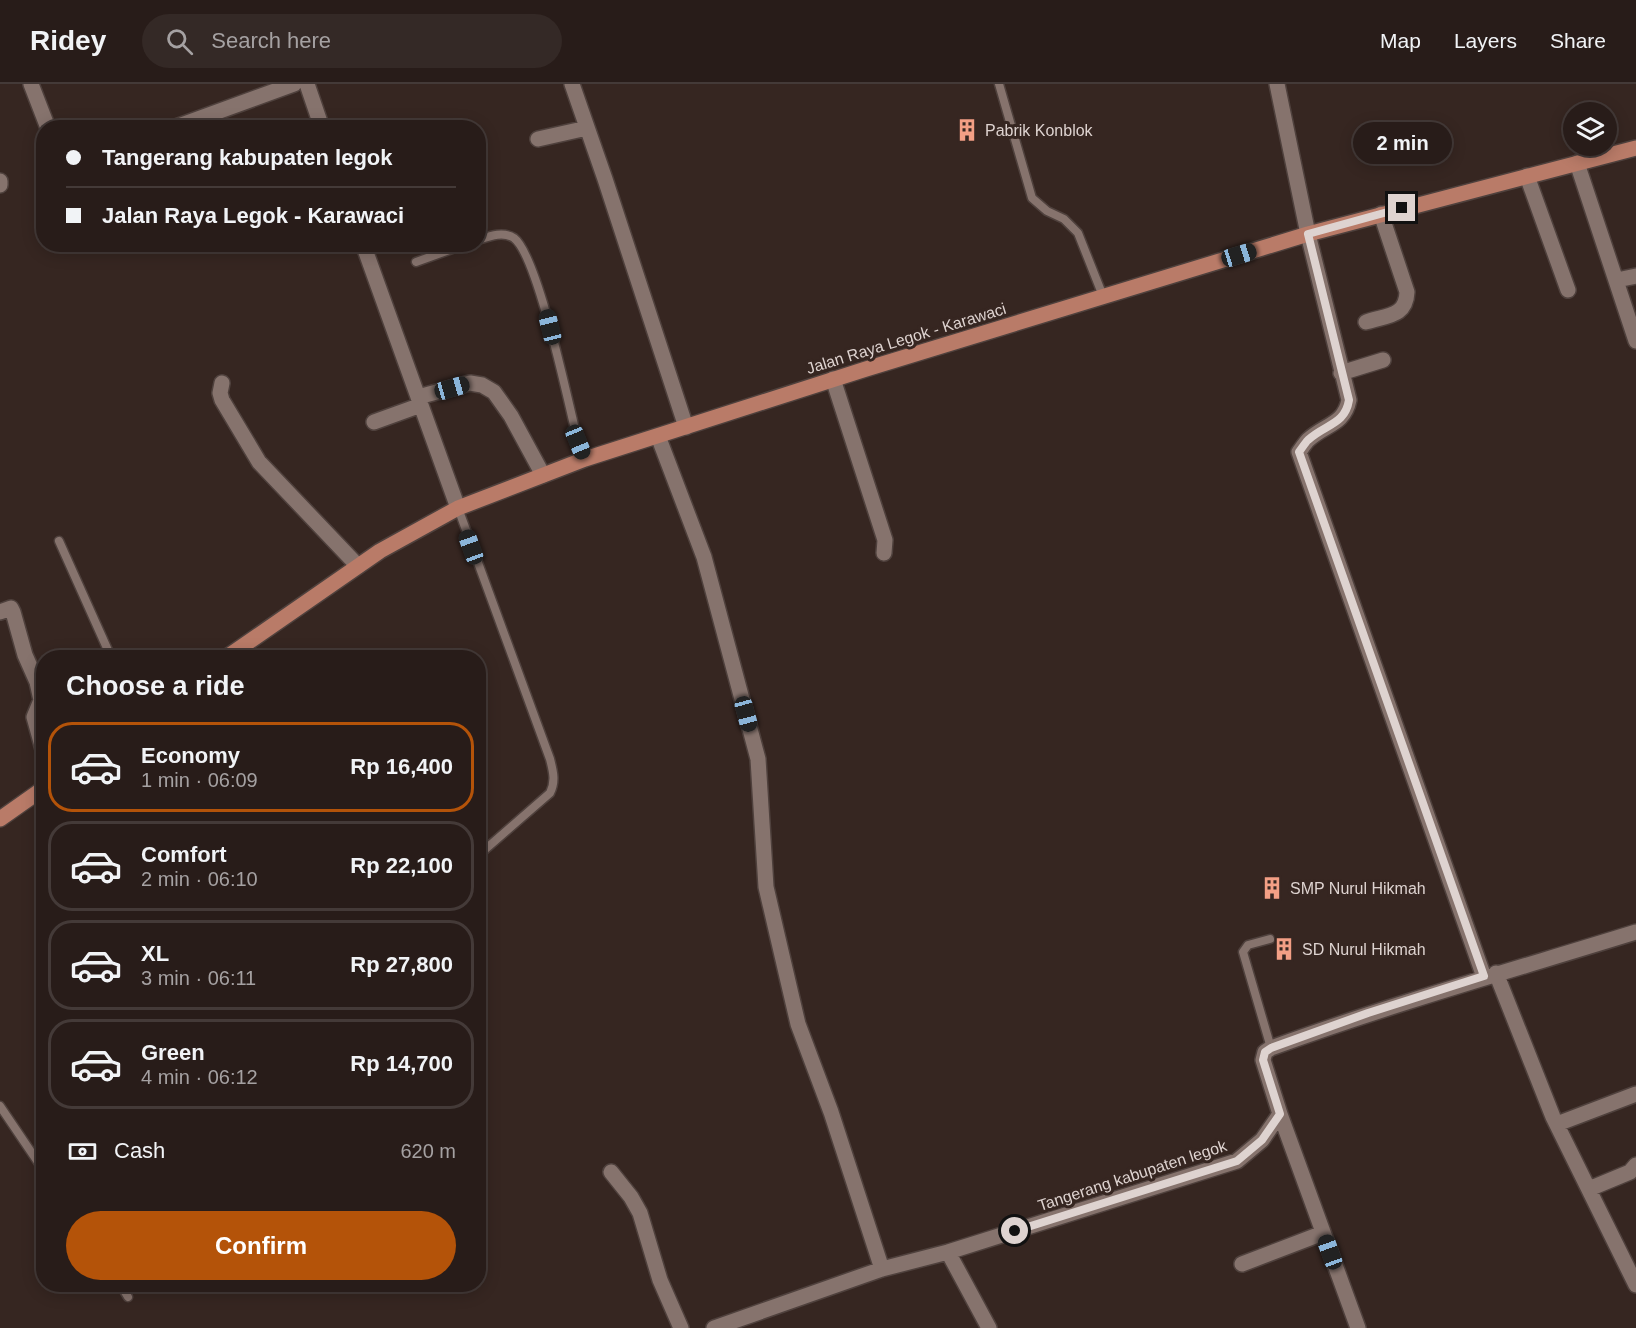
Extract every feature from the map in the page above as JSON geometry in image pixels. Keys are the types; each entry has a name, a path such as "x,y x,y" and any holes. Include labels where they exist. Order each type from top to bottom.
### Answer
{"main road":[{"name":"Jalan Raya Legok - Karawaci","path":"237,650 380,551 458,508 585,459 1308,234 1636,148"},
{"path":"0,819 36,794"}],"street":[{"path":"32,84 45,120"},
{"path":"195,120 294,84"},
{"path":"307,84 319,120"},
{"path":"572,84 686,427"},
{"path":"1277,84 1308,234 1349,400 1347,410 1340,419 1308,440 1299,452 1490,975 1557,1124 1636,1285"},
{"path":"538,140 588,128"},
{"path":"1577,163 1636,341"},
{"path":"1527,176 1568,290"},
{"path":"1366,322 1400,311 1406,304 1407,292 1381,214"},
{"path":"366,252 458,508"},
{"path":"1617,280 1636,276"},
{"path":"1341,373 1383,360"},
{"path":"833,380 875,505 885,540 884,553"},
{"path":"222,383 220,393 222,400 259,462 358,566"},
{"path":"374,422 419,401 470,383 482,385 494,392 511,416 543,475"},
{"path":"658,436 704,557 758,759 766,888 798,1024 831,1112 882,1269"},
{"path":"0,612 11,608 14,612 25,655 36,680"},
{"path":"1358,1328 1280,1114 1263,1060 1265,1052 1368,1013 1636,932"},
{"path":"1557,1124 1636,1094"},
{"name":"Tangerang kabupaten legok","path":"714,1328 882,1269 948,1252 1237,1161 1262,1140 1280,1114"},
{"path":"1588,1189 1630,1172 1636,1165"},
{"path":"611,1172 631,1197 640,1213 660,1280 681,1328"},
{"path":"1242,1264 1323,1233"},
{"path":"948,1252 989,1328"}],"lane":[{"path":"999,84 1032,198 1047,211 1064,219 1078,233 1103,296"},
{"path":"486,238 503,234 512,237 525,254 545,306 578,442 585,459"},
{"path":"416,262 444,252"},
{"path":"458,508 550,759 554,777 554,786 550,793 486,849"},
{"path":"59,541 108,650"},
{"path":"1270,939 1248,945 1243,952 1271,1048"},
{"path":"0,1106 36,1159"},
{"path":"125,1292 128,1296"}],"place":[{"name":"Pabrik Konblok","path":"967,130"},
{"name":"SMP Nurul Hikmah","path":"1272,888"},
{"name":"SD Nurul Hikmah","path":"1284,949"}],"route":[{"path":"1015,1231 1237,1161 1262,1140 1280,1114 1263,1060 1265,1052 1368,1013 1484,976 1299,452 1308,440 1340,419 1347,410 1349,400 1308,234 1402,208"}]}
